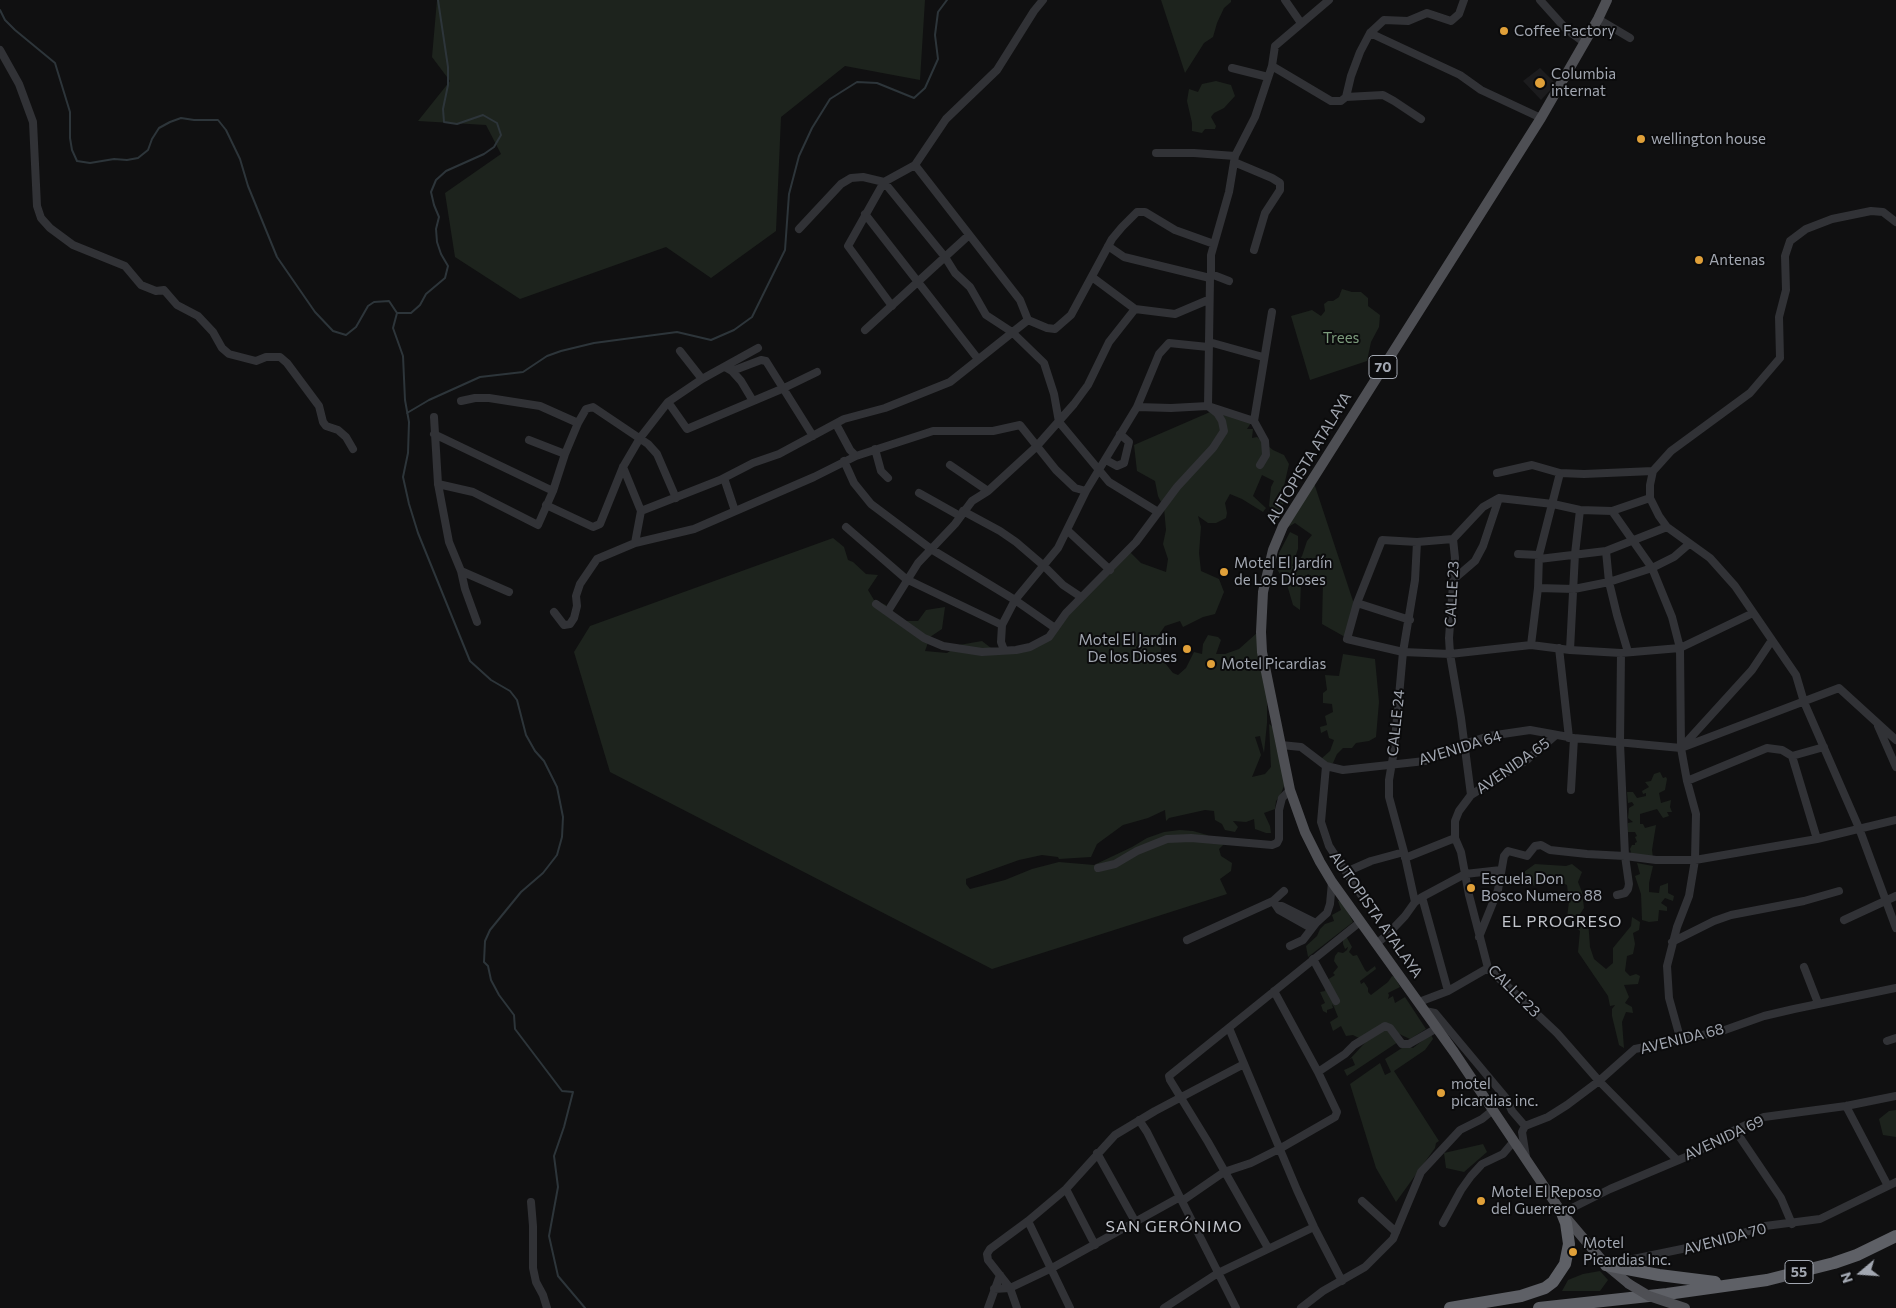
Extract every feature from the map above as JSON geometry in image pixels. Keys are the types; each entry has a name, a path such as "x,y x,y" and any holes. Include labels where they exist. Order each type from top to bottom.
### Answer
{"highway":[{"path":"1450,1308 1521,1296 1544,1288 1553,1282 1565,1264 1569,1249 1569,1233 1562,1213"},
{"name":"55","path":"1539,1308 1667,1294 1767,1280 1809,1270 1857,1255 1896,1236"},
{"name":"55","path":"1857,1255 1874,1253 1896,1246"},
{"path":"1606,1264 1686,1279 1740,1284"}],"main road":[{"name":"AUTOPISTA ATALAYA","path":"1562,1213 1419,1002 1332,882 1312,846 1290,790 1262,652 1261,632 1263,592 1272,550 1283,526 1541,118 1585,43 1607,0"},
{"name":"70","path":"1562,1213 1606,1264 1629,1284 1648,1296 1685,1308"}],"street":[{"path":"892,306 848,246 884,182 915,165 946,119 997,70 1043,0"},
{"path":"1285,0 1302,23"},
{"path":"1208,406 1208,300 1212,255 1229,192 1234,159 1255,117 1272,66 1275,46 1329,0"},
{"path":"1272,66 1331,101 1341,102 1346,97 1351,76 1370,34 1384,20 1408,20 1427,13 1451,21 1459,14 1464,0"},
{"path":"1540,0 1566,29 1585,43"},
{"path":"1598,19 1630,38"},
{"path":"1370,34 1452,72 1481,90 1541,118"},
{"path":"0,50 19,84 33,122 36,206 41,218 50,228 73,244 125,266 141,285 156,291 164,290 177,305 198,316 213,332 222,348 229,354 256,361 266,356 280,357 287,363 319,406 323,422 326,426 338,430 346,437 353,449"},
{"path":"1232,68 1268,77"},
{"path":"1346,97 1383,95 1421,119"},
{"path":"1156,153 1194,153 1234,159 1280,184 1280,190 1265,213 1254,250"},
{"path":"915,165 1020,300 1028,320 1047,328 1054,329 1071,315 1108,246 1122,226 1137,212 1145,212 1175,230 1214,244"},
{"path":"799,229 841,184 851,178 863,176 884,182 945,257 955,273 970,287 986,315 1012,332 1044,363 1054,394 1059,422 1109,482 1158,512"},
{"path":"1896,222 1883,212 1870,211 1832,219 1806,229 1790,241 1784,256 1786,290 1779,317 1780,358 1750,393 1671,450 1653,471 1650,485 1650,498 1667,527 1710,558 1734,586 1796,675 1804,702 1859,828 1896,928"},
{"path":"865,214 978,359"},
{"path":"866,330 970,235"},
{"path":"1108,246 1124,257 1229,281"},
{"path":"1092,277 1135,310 1175,314 1208,300"},
{"path":"888,611 906,579 972,501 988,491 1059,422 1088,385 1109,342 1135,310"},
{"path":"1260,465 1266,455 1265,441 1254,422 1272,312"},
{"path":"641,510 676,498 724,478 753,463 779,454 844,419 885,408 950,382 1028,320"},
{"path":"1004,650 1001,642 1002,625 1015,600 1058,548 1086,491 1137,407 1159,354 1169,343 1208,344 1264,357"},
{"path":"728,369 758,348"},
{"path":"680,351 702,379"},
{"path":"546,505 593,527 600,524 623,467 640,438 668,402 702,379 728,369 761,360 766,361 813,436"},
{"path":"728,369 741,381 753,402"},
{"path":"668,402 687,429 753,402 817,372"},
{"path":"461,401 489,398 540,406 551,409 578,423"},
{"path":"876,604 924,638 943,646 982,652 1016,650 1030,647 1049,637 1066,613 1136,542 1154,520 1158,512 1223,434 1222,421 1217,413 1208,406"},
{"path":"1137,407 1208,406 1254,422"},
{"path":"438,484 473,492 538,525 553,491 565,454 578,423 586,409 593,407 648,444 657,454 676,498"},
{"path":"434,417 438,484 449,542 461,571 465,589 477,622"},
{"path":"836,424 856,456"},
{"path":"554,612 564,625 570,624 578,606 576,596 580,584 597,559 635,543 694,529 814,477 856,456 933,431 993,431 1020,425 1056,470 1075,488 1086,491"},
{"path":"434,434 553,491"},
{"path":"1106,460 1117,466 1124,464 1130,442 1120,434"},
{"path":"529,440 565,454"},
{"path":"875,449 881,471 888,478"},
{"path":"844,461 854,483 871,504 931,550 1015,600 1055,628"},
{"path":"950,465 988,491"},
{"path":"1497,473 1532,465 1560,473 1584,474 1653,471"},
{"path":"623,467 641,510 635,543"},
{"path":"1532,646 1539,557 1560,473"},
{"path":"724,478 736,511"},
{"path":"918,493 1000,531 1044,566 1062,585 1081,597"},
{"path":"1650,498 1612,512 1580,510 1553,504 1499,498 1483,508 1452,538 1417,542 1382,540 1357,603 1347,639 1403,652 1450,654 1532,646 1624,653 1680,648 1753,613"},
{"path":"1454,579 1475,561 1483,546 1499,498"},
{"path":"1570,650 1575,554 1580,510"},
{"path":"1612,512 1652,568 1672,617 1680,648 1681,748 1696,814 1695,860 1689,896 1672,942 1667,966 1669,998 1681,1041"},
{"path":"846,527 906,579 1002,625"},
{"path":"1518,554 1539,557 1606,551 1667,527"},
{"path":"1067,530 1110,570"},
{"name":"CALLE 23","path":"1452,538 1454,579 1449,638 1450,654 1471,796 1459,811 1455,821 1455,838 1461,852 1479,937 1488,968 1556,1032 1599,1081 1677,1160"},
{"name":"CALLE 24","path":"1417,542 1415,580 1410,620 1403,652 1399,706 1389,780 1389,796 1405,855 1448,990"},
{"path":"1538,588 1574,589 1609,582 1652,568 1674,557 1689,544"},
{"path":"1606,551 1609,582 1624,653 1620,743 1628,889 1625,893 1617,895"},
{"path":"461,571 509,592"},
{"path":"1357,603 1410,620"},
{"path":"1681,748 1752,670 1772,640"},
{"path":"1559,648 1572,738 1571,790"},
{"path":"1681,748 1839,688 1896,740"},
{"path":"1877,724 1896,767"},
{"name":"AVENIDA 64","path":"1281,745 1301,747 1326,766 1343,770 1424,761 1464,744 1489,736 1530,730 1572,738 1681,748"},
{"name":"AVENIDA 65","path":"1471,796 1528,758 1556,735"},
{"path":"1792,756 1824,747"},
{"path":"1687,781 1767,748 1782,750 1792,756 1817,839"},
{"path":"1326,766 1321,822 1330,846 1367,904"},
{"path":"1098,868 1115,864 1137,851 1167,839 1191,838 1272,846 1277,844 1279,839 1279,810 1282,798 1290,790"},
{"path":"1479,937 1498,890 1504,856 1508,851 1526,856 1535,846 1541,845 1550,850 1656,860 1695,860 1817,839 1896,820"},
{"path":"1346,872 1371,861 1405,855 1455,838"},
{"path":"1376,944 1405,916 1419,899 1465,874 1501,870"},
{"path":"1290,946 1303,940 1327,913 1330,904 1332,882"},
{"path":"1186,940 1275,904 1284,891"},
{"path":"1672,942 1714,921 1731,915 1804,901 1839,891"},
{"path":"1844,920 1896,896"},
{"path":"1275,904 1282,906 1314,926"},
{"path":"1268,1248 1169,1076 1360,922"},
{"path":"1313,960 1336,1001"},
{"path":"1804,967 1818,1003"},
{"path":"1419,1002 1448,990 1488,968"},
{"name":"AVENIDA 68","path":"1525,1126 1548,1118 1599,1081 1635,1049 1722,1031 1764,1016 1818,1003 1896,988"},
{"path":"994,1290 1010,1288 1052,1268 1181,1199 1224,1172 1251,1163 1335,1117 1337,1112 1335,1106 1274,991"},
{"path":"1425,1011 1435,1013 1506,1098 1512,1111 1525,1126 1522,1132 1527,1162"},
{"path":"1318,1072 1354,1045 1385,1026 1390,1028 1402,1044 1409,1044 1437,1028"},
{"path":"1229,1028 1314,1227 1342,1281"},
{"path":"1887,1041 1896,1038"},
{"path":"1017,1308 1010,1288 988,1260 987,1254 990,1249 1028,1221 1066,1189 1115,1135 1139,1120 1244,1064"},
{"name":"AVENIDA 69","path":"1562,1213 1610,1189 1712,1145 1735,1130 1764,1117 1846,1106 1896,1096"},
{"path":"1846,1106 1888,1186"},
{"path":"1302,1308 1323,1291 1365,1267 1393,1239 1416,1180 1421,1172 1460,1130 1482,1119 1493,1110"},
{"path":"1139,1120 1147,1132 1236,1308"},
{"path":"1735,1130 1781,1198 1792,1224"},
{"path":"1443,1223 1461,1190 1477,1170 1486,1162 1503,1154 1514,1141"},
{"path":"1097,1153 1136,1223"},
{"name":"AVENIDA 70","path":"1606,1264 1638,1260 1711,1244 1765,1226 1792,1224 1828,1216 1896,1182"},
{"path":"1066,1189 1096,1245"},
{"path":"1362,1201 1396,1232"},
{"path":"531,1202 533,1226 532,1268 547,1308"},
{"path":"1028,1221 1070,1308"},
{"path":"1164,1308 1218,1273 1314,1227"},
{"path":"988,1308 1000,1275"}],"shaded area":[{"name":"Columbia internat","path":"1540,68 1556,84 1541,100 1523,81"}],"green space":[{"path":"437,0 925,0 920,80 845,66 781,117 776,231 711,278 666,247 520,299 455,257 445,193 501,154 486,125 418,121 450,81 432,57"},
{"path":"1161,0 1231,0 1224,8 1213,37 1204,43 1185,73"},
{"path":"1216,81 1231,85 1235,96 1224,108 1214,113 1211,117 1216,126 1215,129 1205,129 1202,133 1192,131 1187,101 1189,89 1198,92 1202,84"},
{"name":"Trees","path":"1342,289 1361,292 1368,298 1368,306 1380,315 1379,327 1371,342 1367,361 1310,380 1291,316 1312,310 1321,316 1325,311 1324,304 1339,297"},
{"path":"1217,409 1251,423 1247,429 1253,429 1252,438 1257,437 1273,450 1284,455 1289,464 1284,486 1286,493 1280,517 1269,506 1271,487 1274,481 1262,475 1253,496 1266,508 1263,512 1230,494 1225,503 1226,518 1216,523 1208,523 1198,516 1201,527 1199,553 1201,571 1219,579 1224,592 1215,614 1203,617 1183,627 1180,621 1165,626 1158,636 1161,644 1161,658 1173,673 1178,675 1186,668 1194,652 1202,654 1203,644 1208,635 1218,637 1221,640 1216,654 1225,654 1239,649 1258,632 1267,693 1267,723 1264,753 1260,736 1255,737 1261,755 1252,777 1265,774 1271,767 1269,724 1273,727 1286,781 1276,801 1275,809 1264,813 1271,833 1255,829 1254,819 1246,822 1233,821 1238,827 1235,832 1225,830 1222,824 1215,820 1214,811 1205,810 1169,818 1166,821 1165,810 1148,818 1123,825 1097,844 1091,857 1059,859 1058,857 1042,855 1019,860 966,879 966,884 970,889 1005,880 1032,869 1059,862 1094,865 1147,838 1164,832 1180,830 1207,835 1224,844 1219,849 1221,856 1232,863 1231,871 1220,879 1227,894 992,969 610,772 574,652 590,626 833,538 844,547 848,560 866,574 878,575 868,590 874,600 886,605 890,615 896,621 918,621 926,610 945,607 942,629 930,637 925,651 947,653 959,645 982,641 991,648 1005,651 1050,640 1067,614 1130,552 1141,563 1166,572 1168,559 1163,544 1166,530 1164,508 1158,496 1155,481 1137,471 1134,445"},
{"path":"1313,480 1354,604 1345,637 1322,624 1323,582 1308,574 1301,581 1300,610 1293,605 1288,588 1277,569 1279,553 1290,532 1298,536 1298,549 1292,566 1295,566 1302,556 1307,541 1312,535 1295,523 1283,530"},
{"path":"1343,654 1375,659 1379,702 1376,737 1369,741 1356,743 1352,748 1343,748 1337,754 1333,763 1326,763 1321,759 1330,751 1334,740 1329,738 1327,730 1321,733 1320,727 1327,725 1325,716 1333,712 1332,704 1323,703 1323,693 1327,690 1325,675 1339,676"},
{"path":"1660,772 1663,778 1666,777 1667,779 1665,790 1659,793 1661,803 1671,800 1670,807 1672,812 1667,812 1669,816 1663,818 1657,809 1640,814 1640,824 1643,824 1645,828 1656,825 1652,850 1653,858 1632,856 1630,849 1637,842 1635,837 1637,836 1635,832 1628,832 1628,823 1633,822 1628,818 1629,808 1634,805 1632,802 1628,803 1627,792 1633,792 1637,798 1646,796 1646,793 1643,794 1642,791 1649,787 1645,782 1651,781 1654,774"},
{"path":"1637,863 1653,866 1649,892 1659,893 1660,886 1668,883 1668,893 1674,896 1673,901 1665,898 1661,903 1667,907 1667,911 1659,910 1658,921 1649,922 1642,920 1641,894 1635,876 1640,874"},
{"path":"1535,864 1566,866 1572,864 1582,872 1578,882 1582,892 1584,908 1578,917 1588,919 1590,947 1594,959 1606,969 1613,963 1613,948 1631,926 1632,917 1640,922 1639,930 1633,933 1635,944 1633,954 1627,956 1625,971 1630,976 1636,974 1640,976 1638,984 1624,985 1629,997 1625,1003 1632,1007 1633,1013 1626,1012 1622,1022 1624,1048 1619,1045 1612,1016 1612,1009 1615,1005 1610,1006 1608,996 1578,952 1580,931 1567,918 1569,902 1567,885 1556,880 1545,880 1539,881 1534,886 1524,872"},
{"path":"1338,901 1342,901 1353,922 1308,957 1306,946 1317,936 1325,924 1334,921 1332,915 1341,910"},
{"path":"1346,936 1352,947 1349,952 1353,956 1357,955 1365,970 1367,972 1375,966 1376,969 1360,981 1361,984 1364,982 1371,995 1388,982 1392,976 1395,977 1400,987 1388,993 1388,999 1393,996 1395,1003 1405,997 1426,1029 1410,1039 1395,1032 1401,1040 1347,1076 1344,1070 1355,1065 1352,1058 1349,1060 1374,1033 1361,1039 1353,1035 1346,1036 1341,1026 1333,1031 1330,1022 1338,1017 1334,1007 1332,1004 1333,1008 1327,1010 1327,1013 1323,1011 1321,1005 1325,1003 1320,992 1325,991 1324,982 1335,975 1333,973 1338,967 1334,961 1335,956 1338,952 1343,953 1347,950 1348,947 1345,949 1343,944 1343,939"},
{"path":"1431,1034 1433,1039 1425,1050 1394,1071 1439,1141 1396,1202 1376,1168 1350,1084 1380,1063 1385,1075 1391,1072 1385,1059 1405,1046 1413,1048"},
{"path":"1896,1110 1896,1137 1883,1135 1879,1119 1889,1111"},
{"path":"1483,1144 1487,1152 1464,1172 1446,1168 1444,1153"},
{"path":"1600,1271 1608,1280 1600,1291 1562,1291 1568,1280 1583,1274"}],"waterway":[{"path":"398,313 411,313 420,305 426,294 445,278 448,266 437,242 436,229 439,217 431,192 436,180 446,171 484,154 494,147 501,135 497,123 483,115 457,124 444,122 443,109 448,85 448,67 438,0"},
{"path":"407,413 429,400 480,377 523,372 547,356 561,351 594,343 677,332 711,340 734,330 752,317 785,250 789,194 799,156 812,128 830,99 857,82 877,83 914,98 925,88 938,59 935,35 938,12 947,0"},
{"path":"0,10 5,20 15,30 55,63 70,112 70,138 72,150 77,161 90,163 138,158 148,150 159,128 170,122 181,118 218,120 226,130 240,159 248,186 277,257 315,312 333,331 346,335 356,327 368,306 374,302 389,301 397,313 393,328 403,356 405,400 409,422 408,453 403,477 418,533 470,661 491,680 510,691 517,700 526,735 535,751 544,761 557,787 563,817 562,837 557,855 543,873 521,892 490,930 485,941 484,962 488,966 491,980 499,995 514,1015 515,1029 562,1091 573,1092 554,1156 558,1187 549,1236 558,1276 585,1308"}],"place":[{"name":"Coffee Factory","path":"1504,31"},
{"name":"Columbia internat","path":"1540,83"},
{"name":"wellington house","path":"1641,139"},
{"name":"Antenas","path":"1699,260"},
{"name":"Motel El Jardín de Los Dioses","path":"1224,572"},
{"name":"Motel El Jardin De los Dioses","path":"1187,649"},
{"name":"Motel Picardias","path":"1211,664"},
{"name":"Escuela Don Bosco Numero 88","path":"1471,888"},
{"name":"motel picardias inc.","path":"1441,1093"},
{"name":"Motel El Reposo del Guerrero","path":"1481,1201"},
{"name":"Motel Picardias Inc.","path":"1573,1252"}],"district":[{"name":"EL PROGRESO","path":"1562,922"},
{"name":"SAN GERÓNIMO","path":"1174,1227"}]}
